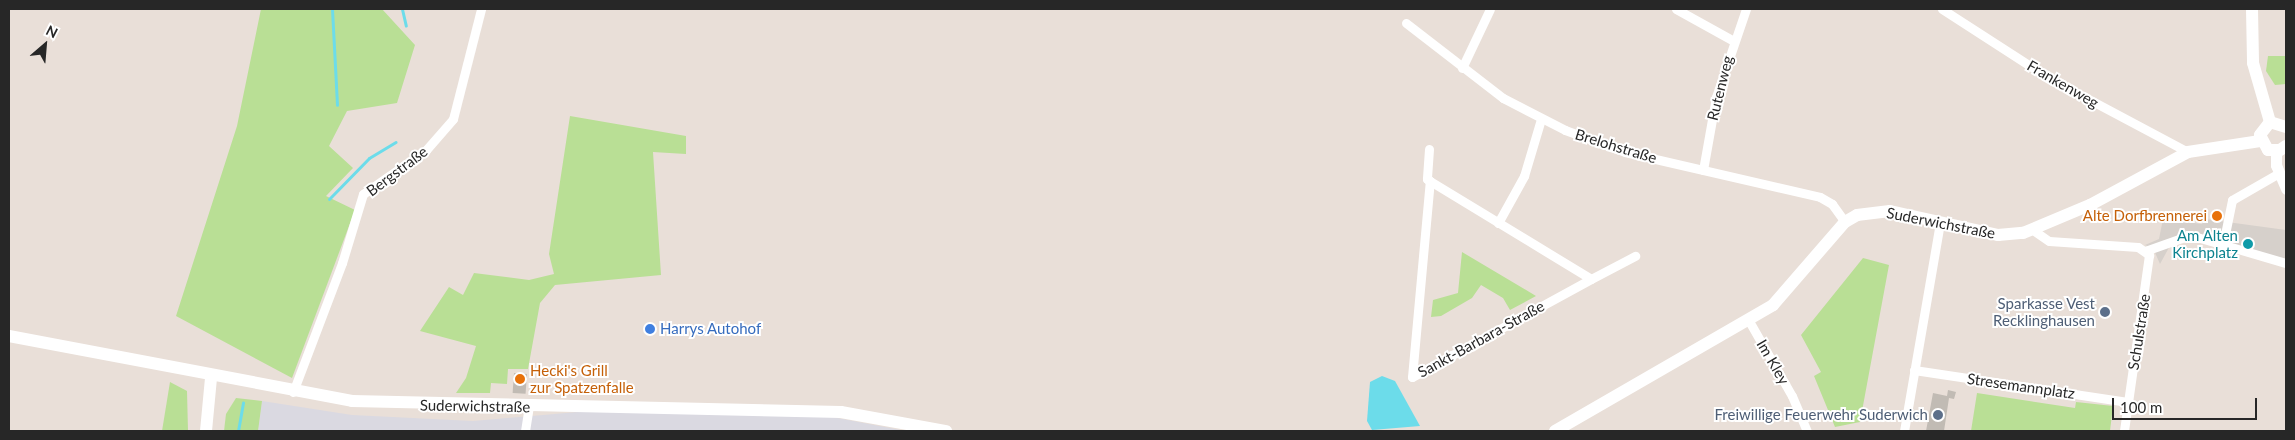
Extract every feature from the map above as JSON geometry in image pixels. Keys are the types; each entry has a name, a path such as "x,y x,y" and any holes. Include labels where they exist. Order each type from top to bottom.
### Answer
{"main road":[{"path":"2252,9 2253,63 2270,122"},
{"path":"2270,122 2286,127"},
{"path":"2270,122 2261,129 2260,141 2268,150 2281,148"},
{"name":"Suderwichstraße","path":"1845,222 1880,210 1998,235 2034,230 2167,166 2188,152 2260,141"},
{"path":"1555,431 1750,322 1792,286 1845,222"},
{"name":"Suderwichstraße","path":"9,336 211,378 352,401 529,407 840,412 946,431"},
{"path":"206,431 211,378"}],"street":[{"name":"Bergstraße","path":"293,392 342,263 363,194 426,150 453,119 481,9"},
{"path":"1462,68 1490,9"},
{"path":"1676,9 1732,40"},
{"name":"Rutenweg","path":"1703,170 1716,97 1732,40 1746,9"},
{"name":"Frankenweg","path":"1942,9 2048,77 2188,152"},
{"name":"Brelohstraße","path":"1406,23 1462,68 1541,120 1625,152 1820,197 1832,204 1845,222"},
{"path":"1498,223 1524,176 1541,120"},
{"path":"2281,148 2278,172 2286,189"},
{"name":"Sankt-Barbara-Straße","path":"1429,149 1427,179 1430,181 1412,377 1635,256"},
{"path":"2223,244 2232,200 2278,172"},
{"path":"1430,181 1591,279"},
{"path":"1904,431 1940,222"},
{"path":"2034,230 2049,241 2138,247 2145,251 2190,235 2286,263"},
{"name":"Schulstraße","path":"2124,431 2150,262 2145,251"},
{"name":"Im Kley","path":"1750,322 1792,396 1807,431"},
{"name":"Stresemannplatz","path":"1914,370 2128,402"},
{"path":"525,431 529,407"}],"shaded area":[{"name":"Am Alten Kirchplatz","path":"2163,219 2202,224 2205,219 2286,230 2286,267 2187,238 2172,242 2160,264 2153,248 2145,245 2159,239"},
{"path":"262,401 352,415 473,421 601,410 827,416 906,431 258,431"}],"green space":[{"path":"261,9 382,9 415,45 397,103 347,111 329,146 353,168 326,196 355,210 292,378 176,316 237,126"},
{"path":"2268,56 2286,56 2286,84 2275,85 2266,71"},
{"path":"570,116 686,136 686,154 653,152 661,275 555,285 540,303 528,369 508,369 507,384 491,383 490,393 456,393 466,378 476,346 420,331 449,287 463,295 474,273 529,280 554,274 549,254"},
{"path":"1462,252 1536,296 1510,310 1503,298 1481,285 1472,298 1441,316 1431,317 1433,300 1458,293"},
{"path":"1863,258 1889,265 1860,422 1835,427 1814,376 1821,372 1801,335"},
{"path":"170,382 187,391 188,431 162,431"},
{"path":"1977,393 2075,408 2076,402 2113,406 2110,431 1971,431"},
{"path":"236,398 262,401 258,431 224,431 226,414"}],"water":[{"path":"1382,376 1395,381 1420,426 1372,430 1367,421 1370,382"}],"building":[{"name":"Hecki's Grill zur Spatzenfalle","path":"514,373 527,374 526,394 513,393"},
{"name":"Freiwillige Feuerwehr Suderwich","path":"1948,390 1956,392 1954,399 1949,398 1944,431 1926,431 1933,393 1947,396"}],"waterway":[{"path":"332,9 337,105"},
{"path":"402,9 406,26"},
{"path":"329,199 369,158 396,142"},
{"path":"238,431 243,402"}],"place":[{"name":"Alte Dorfbrennerei","path":"2217,216"},
{"name":"Am Alten Kirchplatz","path":"2248,244"},
{"name":"Sparkasse Vest Recklinghausen","path":"2105,312"},
{"name":"Harrys Autohof","path":"650,329"},
{"name":"Hecki's Grill zur Spatzenfalle","path":"520,379"},
{"name":"Freiwillige Feuerwehr Suderwich","path":"1938,415"}]}
